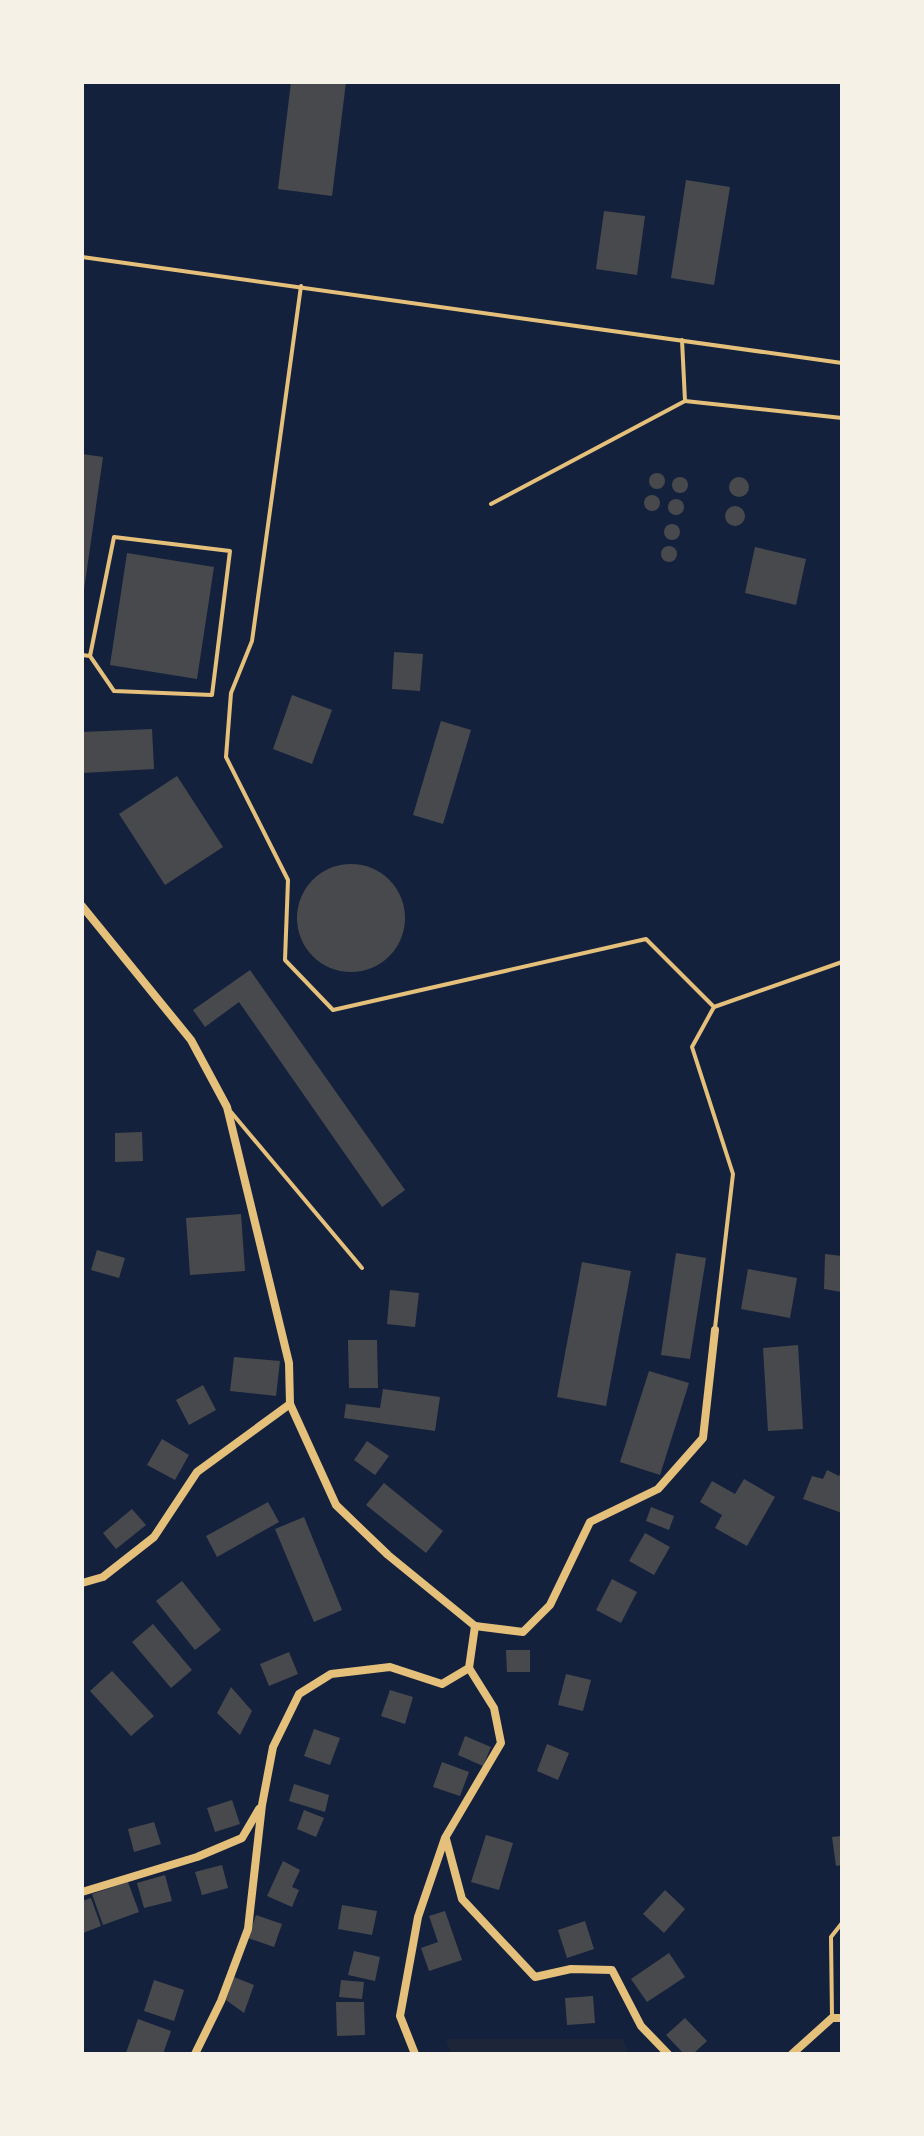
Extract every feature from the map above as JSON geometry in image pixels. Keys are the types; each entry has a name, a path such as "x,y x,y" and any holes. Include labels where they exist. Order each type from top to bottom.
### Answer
{"street":[{"path":"82,906 191,1040 227,1107 289,1363 290,1404 336,1505 388,1555 475,1626 523,1632 550,1605 590,1522 658,1489 703,1438 715,1330"},
{"path":"82,1583 103,1577 154,1537 197,1472 290,1404"},
{"path":"415,2054 400,2016 418,1917 445,1838 501,1743 494,1708 469,1668 475,1626"},
{"path":"195,2054 221,2001 248,1929 262,1805 273,1747 299,1694 331,1674 390,1667 442,1684 469,1668"},
{"path":"82,1892 197,1857 242,1838 262,1805"},
{"path":"445,1838 462,1899 535,1977 571,1969 612,1970 641,2026 668,2054"},
{"path":"792,2054 837,2018"}],"lane":[{"path":"82,257 842,363"},
{"path":"301,286 252,641 231,693 226,757 288,880 285,960 333,1010 646,939 714,1007"},
{"path":"682,340 685,401"},
{"path":"491,504 685,401 842,418"},
{"path":"82,655 90,656 114,691 212,695 230,551 114,537 90,656"},
{"path":"715,1330 733,1174 692,1047 714,1007 842,962"},
{"path":"227,1107 362,1268"},
{"path":"837,2018 831,1937 842,1923"}],"shaded area":[{"path":"446,2039 623,2039 629,2054 451,2054"}],"building":[{"path":"291,82 346,82 332,196 278,189"},
{"path":"686,180 730,187 714,285 671,278"},
{"path":"604,211 645,216 637,275 596,269"},
{"path":"82,454 103,457 84,590 82,590"},
{"path":"657,473 665,481 657,489 649,481"},
{"path":"680,477 688,485 680,493 672,485"},
{"path":"739,477 746,480 749,487 746,494 739,497 732,494 729,487 732,480"},
{"path":"652,495 660,503 652,511 644,503"},
{"path":"676,499 684,507 676,515 668,507"},
{"path":"735,506 742,509 745,516 742,523 735,526 728,523 725,516 728,509"},
{"path":"672,524 680,532 672,540 664,532"},
{"path":"669,546 677,554 669,562 661,554"},
{"path":"755,547 806,559 796,605 745,593"},
{"path":"127,553 214,567 197,679 110,665"},
{"path":"394,652 423,654 420,691 392,689"},
{"path":"292,695 332,710 312,764 273,749"},
{"path":"441,721 471,730 443,824 413,815"},
{"path":"152,729 154,769 82,773 82,732"},
{"path":"177,776 223,847 165,885 119,814"},
{"path":"351,864 372,868 389,880 401,897 405,918 401,939 389,956 372,968 351,972 330,968 313,956 301,939 297,918 301,897 313,880 330,868"},
{"path":"250,970 405,1190 382,1207 239,1002 205,1027 193,1010"},
{"path":"142,1132 143,1161 115,1162 115,1133"},
{"path":"241,1214 245,1271 190,1275 186,1218"},
{"path":"97,1250 125,1258 119,1278 91,1270"},
{"path":"676,1253 706,1258 690,1359 661,1355"},
{"path":"825,1254 842,1256 842,1292 824,1289"},
{"path":"582,1262 631,1271 606,1406 557,1397"},
{"path":"748,1269 797,1278 790,1318 741,1309"},
{"path":"390,1290 419,1293 415,1327 387,1324"},
{"path":"348,1340 377,1340 378,1388 349,1388"},
{"path":"798,1345 803,1429 768,1431 763,1348"},
{"path":"234,1357 280,1361 276,1396 230,1391"},
{"path":"649,1371 689,1383 660,1475 620,1462"},
{"path":"203,1385 216,1410 189,1425 176,1400"},
{"path":"383,1389 440,1397 435,1431 344,1418 346,1404 380,1408"},
{"path":"162,1439 189,1455 175,1480 147,1465"},
{"path":"367,1441 389,1456 375,1475 354,1460"},
{"path":"842,1469 842,1513 803,1499 812,1476 823,1479 827,1470 839,1476"},
{"path":"744,1479 775,1497 747,1546 715,1528 722,1515 700,1502 712,1481 735,1494"},
{"path":"384,1483 443,1531 426,1553 366,1505"},
{"path":"268,1502 279,1522 217,1557 206,1536"},
{"path":"651,1507 674,1516 669,1530 646,1521"},
{"path":"132,1509 146,1525 116,1549 103,1533"},
{"path":"304,1517 342,1610 314,1622 275,1529"},
{"path":"645,1533 670,1547 654,1575 629,1561"},
{"path":"612,1579 637,1592 621,1623 596,1610"},
{"path":"182,1581 221,1630 195,1650 156,1601"},
{"path":"153,1624 192,1670 171,1688 132,1642"},
{"path":"506,1650 530,1650 530,1672 507,1672"},
{"path":"289,1652 298,1674 269,1686 260,1664"},
{"path":"112,1671 154,1716 131,1736 90,1691"},
{"path":"566,1674 591,1680 583,1711 558,1705"},
{"path":"231,1687 252,1711 240,1735 217,1713"},
{"path":"390,1690 413,1697 405,1724 381,1716"},
{"path":"314,1729 340,1738 330,1765 304,1756"},
{"path":"465,1736 491,1747 483,1766 458,1755"},
{"path":"547,1744 569,1753 558,1780 537,1771"},
{"path":"442,1762 469,1772 460,1796 433,1787"},
{"path":"294,1784 329,1795 325,1812 289,1801"},
{"path":"232,1800 240,1824 215,1832 207,1808"},
{"path":"304,1810 324,1818 316,1837 297,1829"},
{"path":"154,1822 161,1844 134,1852 128,1829"},
{"path":"486,1835 513,1843 499,1890 471,1882"},
{"path":"842,1836 842,1865 836,1866 832,1837"},
{"path":"283,1861 300,1870 292,1887 299,1890 292,1907 267,1896"},
{"path":"222,1865 228,1888 202,1895 195,1872"},
{"path":"165,1875 172,1901 144,1908 137,1883"},
{"path":"128,1882 139,1912 103,1925 92,1894"},
{"path":"665,1890 685,1909 664,1933 643,1914"},
{"path":"91,1898 101,1926 83,1933 82,1901"},
{"path":"342,1905 377,1911 372,1935 338,1929"},
{"path":"445,1911 462,1960 429,1971 421,1948 438,1942 429,1916"},
{"path":"256,1915 282,1924 274,1947 248,1938"},
{"path":"585,1921 594,1949 567,1958 558,1930"},
{"path":"354,1951 380,1957 375,1981 348,1975"},
{"path":"669,1953 685,1977 647,2002 631,1979"},
{"path":"234,1977 254,1985 244,2013 226,2000"},
{"path":"154,1980 184,1990 174,2021 144,2011"},
{"path":"341,1980 364,1982 362,1999 339,1997"},
{"path":"593,1996 595,2023 567,2025 565,1998"},
{"path":"336,2002 364,2002 365,2035 337,2036"},
{"path":"685,2018 707,2041 693,2054 684,2054 666,2035"},
{"path":"138,2019 171,2031 163,2054 126,2053"}]}
